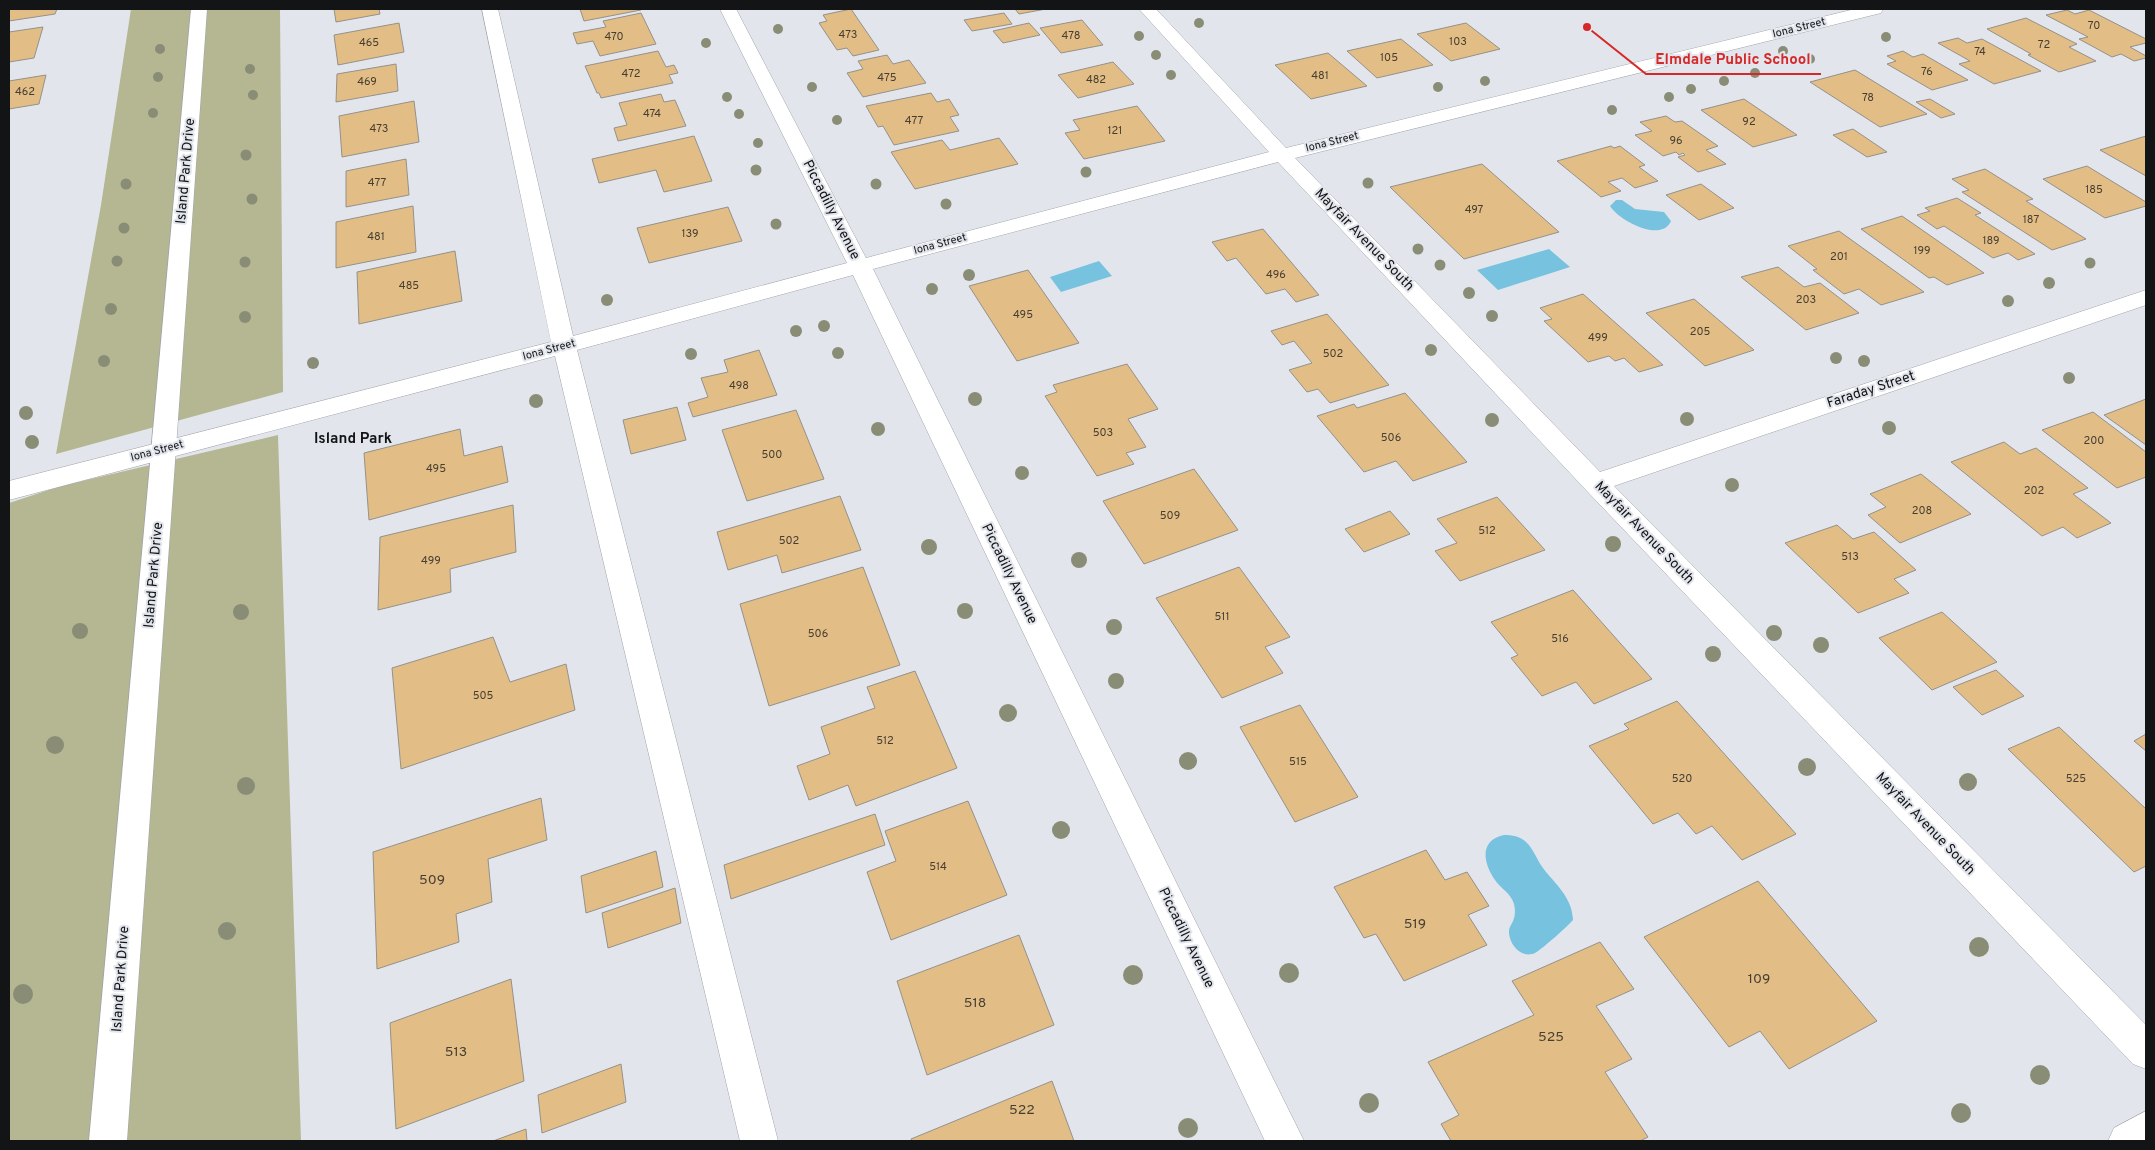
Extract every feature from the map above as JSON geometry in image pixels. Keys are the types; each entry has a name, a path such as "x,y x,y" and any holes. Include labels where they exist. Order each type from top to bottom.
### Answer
{"street":[{"name":"Island Park Drive","path":"108,1141 199,9"},
{"path":"490,9 564,346 759,1141"},
{"name":"Piccadilly Avenue","path":"728,9 860,266 1285,1141"},
{"name":"Mayfair Avenue South","path":"1147,9 1282,155 1595,483 2146,1051"},
{"name":"Iona Street","path":"9,490 564,346 1282,155 1875,9"},
{"name":"Faraday Street","path":"1595,483 2146,297"},
{"path":"2127,1141 2146,1130"}],"green space":[{"path":"131,9 280,9 283,392 56,454 101,205"},
{"path":"278,435 301,1141 9,1141 9,503 61,486"}],"water":[{"path":"1616,200 1622,200 1635,209 1664,212 1671,221 1666,227 1659,230 1640,227 1622,218 1615,212 1610,206"},
{"path":"1549,249 1570,267 1498,290 1477,270"},
{"path":"1099,261 1112,276 1061,292 1050,277"},
{"path":"1504,835 1519,837 1524,840 1566,898 1572,912 1573,920 1535,953 1525,954 1514,946 1509,930 1515,915 1514,904 1511,897 1495,880 1486,860 1487,847 1490,842"}],"building":[{"path":"9,9 57,9 55,14 9,21"},
{"path":"334,9 379,9 380,14 336,22"},
{"path":"580,9 640,9 641,10 584,21"},
{"path":"851,9 879,50 853,56 847,48 837,50 819,23 827,21 823,15"},
{"path":"1015,9 1046,9 1019,14"},
{"path":"2067,10 2075,14 2089,10 2146,39 2146,43 2130,47 2146,56 2146,58 2134,61 2121,54 2112,57 2079,39 2088,37 2046,15"},
{"path":"641,13 656,44 600,56 593,41 577,44 573,33 606,27 603,21"},
{"path":"1004,13 1012,24 972,31 964,20"},
{"path":"2026,18 2077,44 2069,47 2096,61 2059,72 1987,29"},
{"path":"1082,20 1103,45 1061,53 1040,28"},
{"path":"399,23 404,52 338,65 334,35"},
{"path":"1029,23 1040,35 1003,43 993,31"},
{"path":"1466,23 1500,49 1451,61 1417,34"},
{"path":"43,27 34,58 9,62 9,32"},
{"path":"1958,38 1967,43 1982,39 2041,71 1994,84 1959,64 1970,61 1938,43"},
{"path":"1401,39 1433,65 1377,78 1347,51"},
{"path":"658,51 666,67 674,65 678,73 669,75 673,83 601,98 585,66"},
{"path":"1903,51 1913,57 1923,54 1968,80 1932,90 1887,64 1896,61 1887,56"},
{"path":"1328,53 1367,86 1311,99 1275,65"},
{"path":"887,55 893,64 909,60 926,83 863,97 847,73 863,69 858,61"},
{"path":"1113,62 1134,84 1078,98 1058,75"},
{"path":"396,64 398,91 336,102 337,74"},
{"path":"1855,70 1927,114 1880,127 1810,82"},
{"path":"46,75 39,104 9,109 9,81"},
{"path":"931,93 937,102 949,99 959,115 950,117 959,131 894,145 883,126 878,127 866,106"},
{"path":"661,94 664,102 675,100 686,126 618,141 614,128 627,125 619,103"},
{"path":"1744,99 1797,135 1753,147 1701,110"},
{"path":"1930,99 1955,114 1941,118 1916,102"},
{"path":"414,101 419,142 342,157 339,116"},
{"path":"1137,106 1165,141 1084,159 1065,133 1080,130 1073,120"},
{"path":"1666,116 1675,122 1682,121 1718,146 1706,150 1726,164 1698,172 1678,157 1685,155 1683,153 1679,155 1676,152 1663,156 1635,135 1652,131 1640,122"},
{"path":"1853,129 1887,152 1867,157 1833,135"},
{"path":"694,136 712,181 664,192 656,170 599,183 592,159"},
{"path":"2146,136 2146,176 2100,150"},
{"path":"999,138 1018,164 915,189 891,152 942,140 950,150"},
{"path":"1611,146 1614,148 1620,146 1645,165 1639,167 1658,181 1635,188 1622,178 1608,182 1621,191 1601,197 1557,161"},
{"path":"406,159 409,195 346,207 346,171"},
{"path":"1482,164 1559,232 1464,259 1390,187"},
{"path":"2087,166 2146,202 2146,206 2105,218 2043,179"},
{"path":"1985,169 2033,199 2026,201 2086,239 2052,250 1962,192 1969,190 1952,179"},
{"path":"1701,184 1734,208 1699,220 1666,195"},
{"path":"1957,198 1981,213 1975,215 2035,254 2018,260 2008,253 1993,258 1944,226 1937,229 1917,215 1930,211 1925,208"},
{"path":"413,206 416,252 336,268 336,222"},
{"path":"728,207 742,241 649,263 637,228"},
{"path":"1902,216 1984,273 1947,285 1934,277 1929,278 1861,229"},
{"path":"1263,229 1319,295 1296,302 1285,289 1266,294 1236,258 1227,261 1212,242"},
{"path":"1839,231 1924,292 1881,305 1859,289 1844,294 1813,270 1817,269 1788,246"},
{"path":"455,251 462,301 359,324 357,272"},
{"path":"1778,267 1804,287 1820,283 1859,313 1806,330 1741,277"},
{"path":"1028,270 1079,343 1017,361 969,286"},
{"path":"1583,294 1663,365 1639,372 1624,358 1615,361 1609,356 1588,362 1544,321 1552,319 1540,308"},
{"path":"1694,299 1754,350 1705,366 1646,313"},
{"path":"1327,314 1389,385 1330,403 1318,389 1307,392 1289,370 1312,363 1294,341 1282,345 1271,331"},
{"path":"759,350 777,395 693,417 688,403 708,397 701,378 728,372 724,360"},
{"path":"1127,364 1158,409 1128,419 1146,447 1126,453 1134,464 1097,476 1045,396 1057,392 1053,385"},
{"path":"1405,393 1467,462 1413,481 1396,461 1364,472 1317,416 1354,404 1357,408"},
{"path":"2146,399 2146,445 2104,415"},
{"path":"677,407 686,440 631,454 623,420"},
{"path":"796,410 824,479 747,501 722,430"},
{"path":"2093,412 2146,452 2146,477 2117,488 2042,430"},
{"path":"460,429 464,456 502,446 508,482 369,520 364,453"},
{"path":"2004,442 2020,454 2036,448 2088,488 2073,494 2111,523 2077,538 2063,527 2042,536 1951,462"},
{"path":"1194,469 1238,530 1144,564 1103,501"},
{"path":"1921,474 1971,514 1900,543 1868,515 1886,507 1870,494"},
{"path":"840,496 861,550 782,573 777,555 728,570 717,532"},
{"path":"1497,497 1545,550 1460,581 1435,551 1457,543 1437,519"},
{"path":"513,505 516,552 450,569 451,592 378,610 380,537"},
{"path":"1390,511 1410,534 1364,552 1345,529"},
{"path":"1837,525 1853,539 1874,532 1916,570 1894,579 1909,593 1858,613 1785,543"},
{"path":"863,567 900,665 769,706 740,604"},
{"path":"1239,567 1290,637 1265,647 1283,673 1222,698 1156,598"},
{"path":"1573,590 1652,679 1594,704 1576,682 1542,696 1511,658 1518,655 1491,622"},
{"path":"1942,612 1997,662 1932,690 1879,638"},
{"path":"493,637 510,682 566,664 575,710 401,769 392,668"},
{"path":"1996,670 2024,696 1982,715 1953,687"},
{"path":"915,671 957,768 856,806 848,785 809,800 797,766 830,754 821,727 875,708 867,687"},
{"path":"1677,701 1796,834 1742,860 1712,826 1696,834 1678,813 1653,824 1589,746 1629,729 1624,724"},
{"path":"1300,705 1358,797 1295,822 1240,727"},
{"path":"2059,727 2146,809 2146,866 2134,872 2008,749"},
{"path":"2146,734 2146,751 2134,741"},
{"path":"541,798 547,840 488,859 492,902 456,914 459,942 377,969 373,852"},
{"path":"968,801 1007,895 891,940 867,872 896,861 885,831"},
{"path":"875,814 885,845 731,899 724,865"},
{"path":"1426,850 1445,880 1467,872 1489,906 1468,915 1487,945 1404,981 1376,934 1364,938 1334,887"},
{"path":"656,851 663,887 586,913 581,876"},
{"path":"1758,881 1877,1021 1789,1069 1760,1031 1729,1047 1644,937"},
{"path":"675,888 681,923 608,948 602,913"},
{"path":"1019,935 1054,1025 927,1075 897,981"},
{"path":"1600,942 1634,989 1596,1006 1632,1059 1605,1072 1648,1137 1640,1141 1451,1141 1441,1124 1459,1115 1428,1062 1534,1015 1512,981"},
{"path":"511,979 524,1081 396,1129 390,1023"},
{"path":"621,1064 626,1102 542,1133 538,1095"},
{"path":"1052,1081 1074,1141 912,1141 911,1139"},
{"path":"526,1129 527,1141 493,1141"}],"place":[{"name":"Elmdale Public School","path":"1587,27"}],"district":[{"name":"Island Park","path":"353,439"}]}
